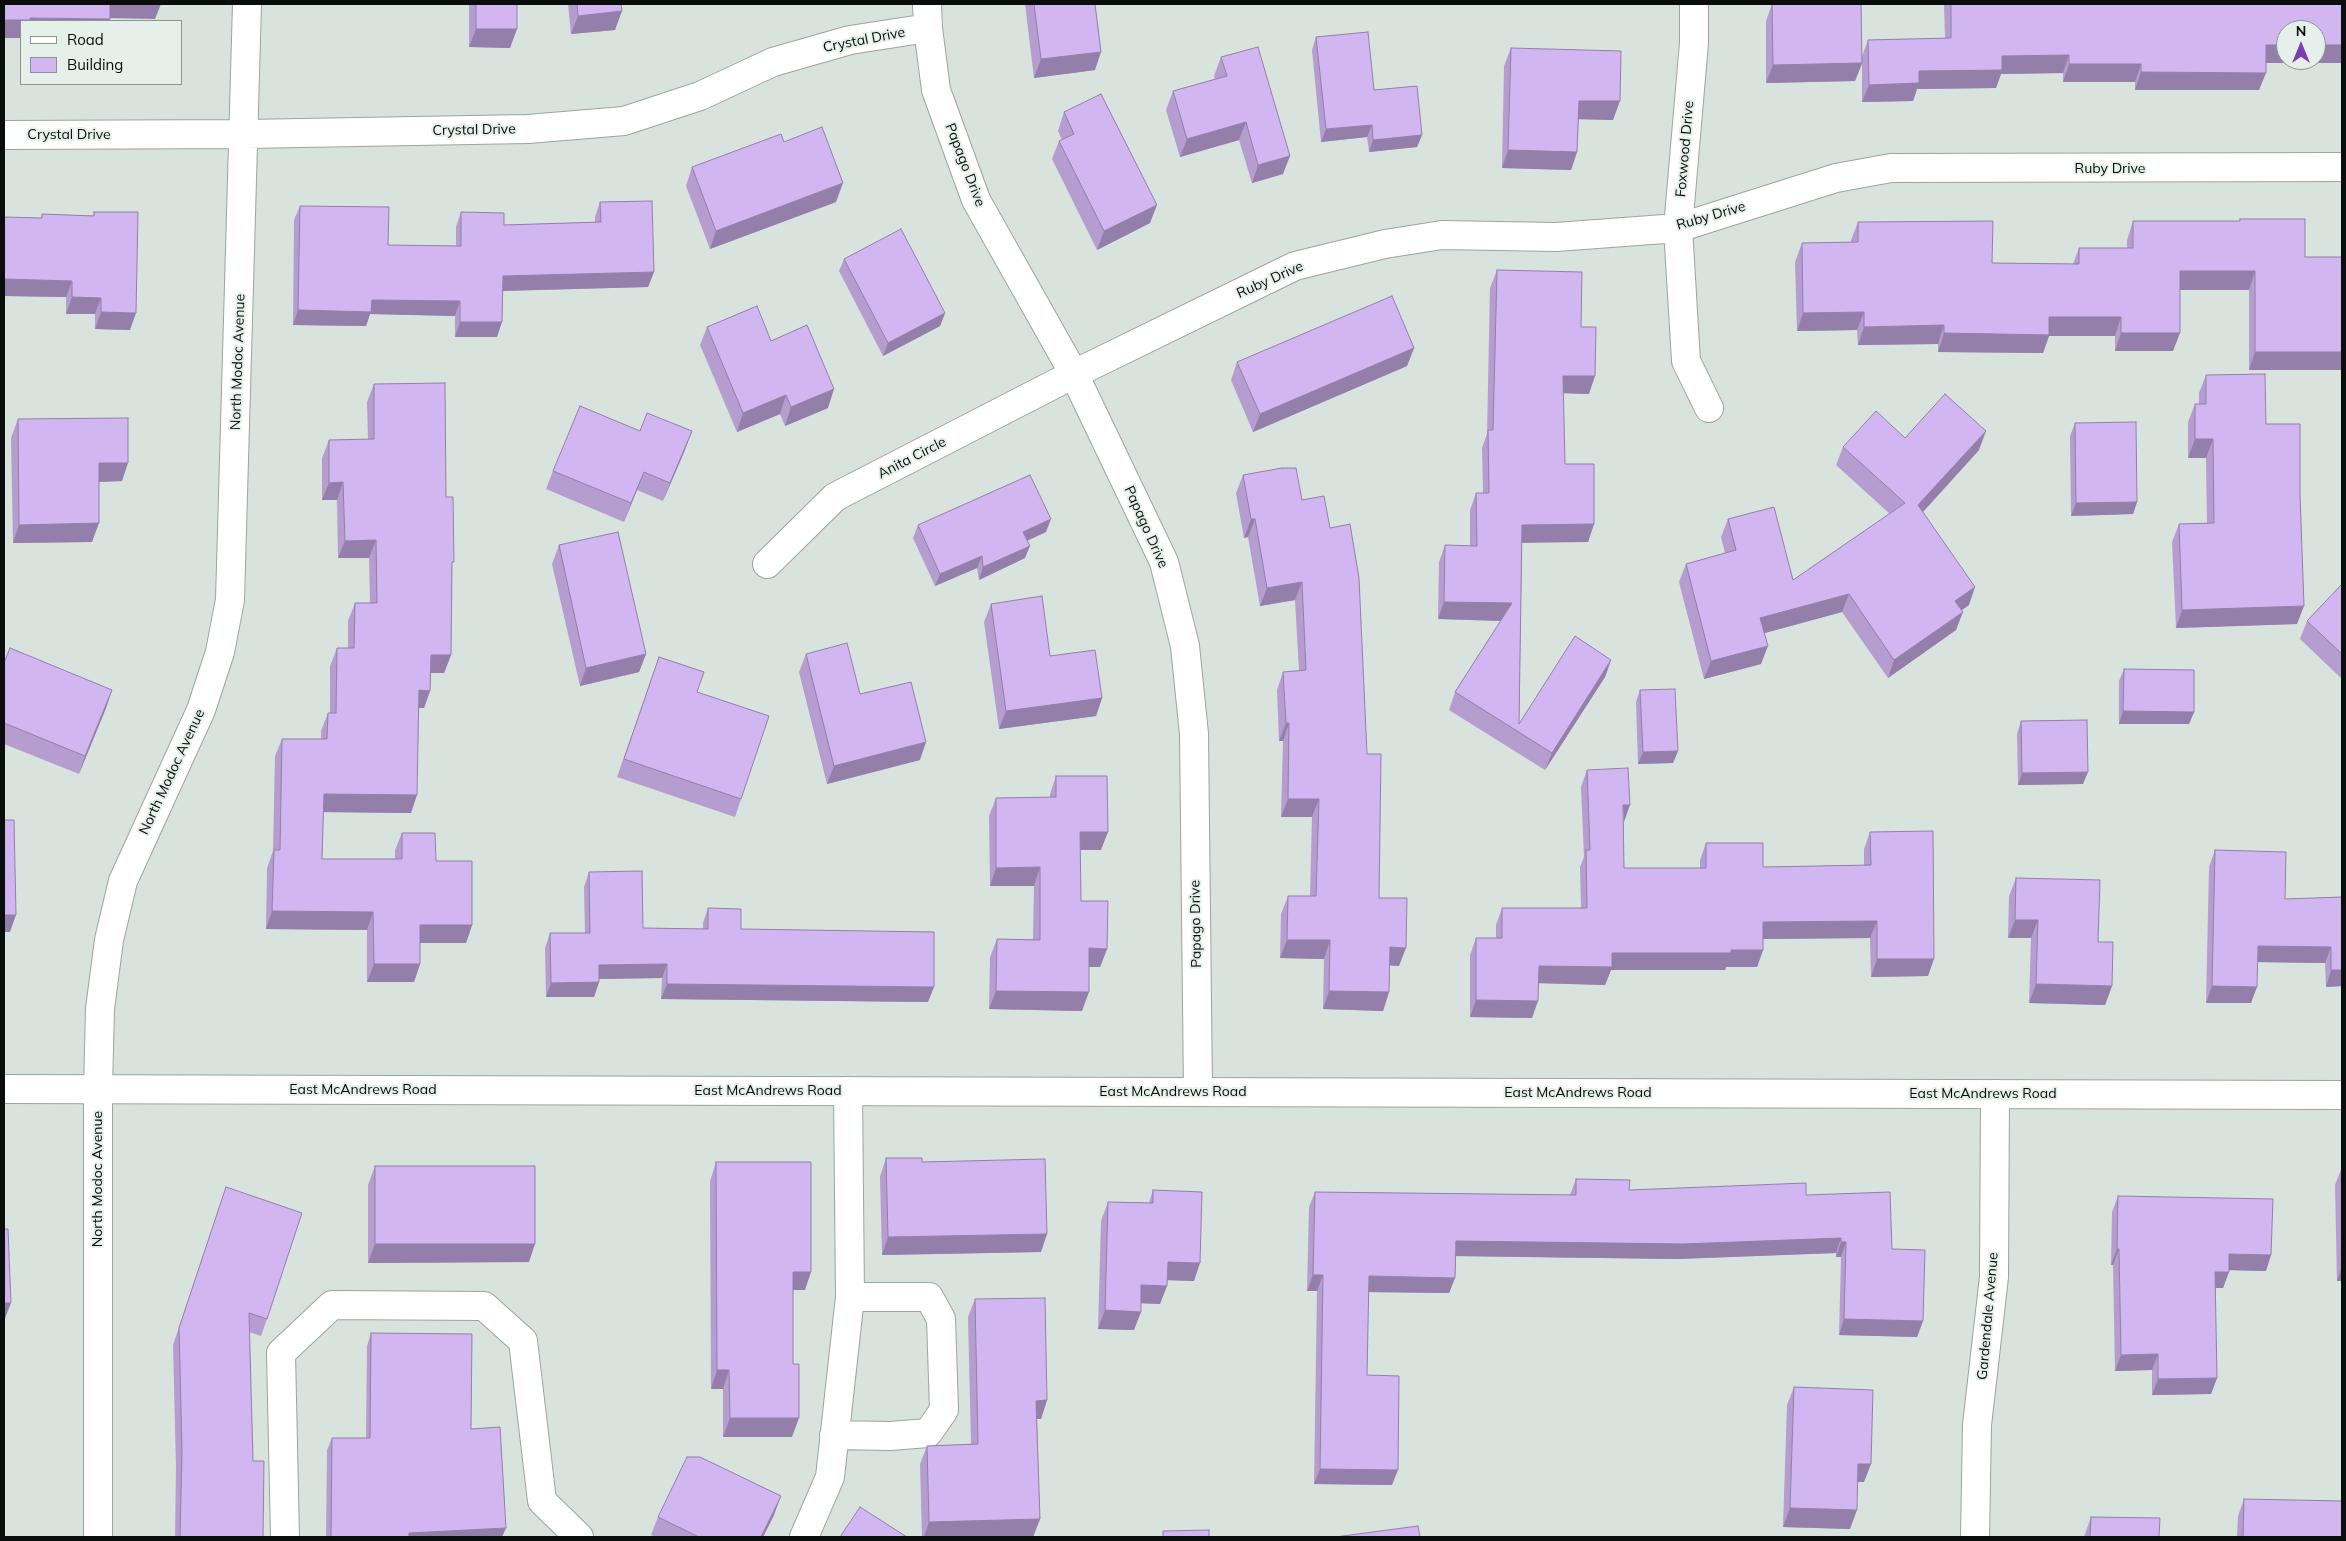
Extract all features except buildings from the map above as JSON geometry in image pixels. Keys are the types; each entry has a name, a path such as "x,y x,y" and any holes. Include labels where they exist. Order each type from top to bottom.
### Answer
{"street":[{"name":"North Modoc Avenue","path":"98,1537 98,1089 100,1009 109,940 123,880 201,710 220,652 230,600 245,134 247,4"},
{"name":"Foxwood Drive","path":"1694,4 1694,43 1678,228 1686,361 1709,408"},
{"name":"Crystal Drive","path":"4,135 245,134 528,129 624,121 700,96 773,62 927,16"},
{"name":"Papago Drive","path":"927,16 936,90 976,200 1074,374 1164,562 1185,646 1194,734 1198,1092"},
{"name":"Ruby Drive","path":"1074,374 1295,266 1385,244 1442,235 1556,237 1678,228 1836,178 1891,168 2342,167"},
{"name":"Anita Circle","path":"767,564 836,497 1074,374"},
{"name":"East McAndrews Road","path":"4,1089 2342,1095"},
{"path":"804,1537 830,1477 850,1297 848,1091"},
{"name":"Gardendale Avenue","path":"1975,1537 1977,1425 1994,1277 1995,1094"},
{"path":"834,1435 890,1436 928,1433 944,1410 941,1319 929,1297 850,1297"},
{"path":"285,1537 282,1353 332,1305 484,1306 523,1341 542,1501 579,1537"}]}
